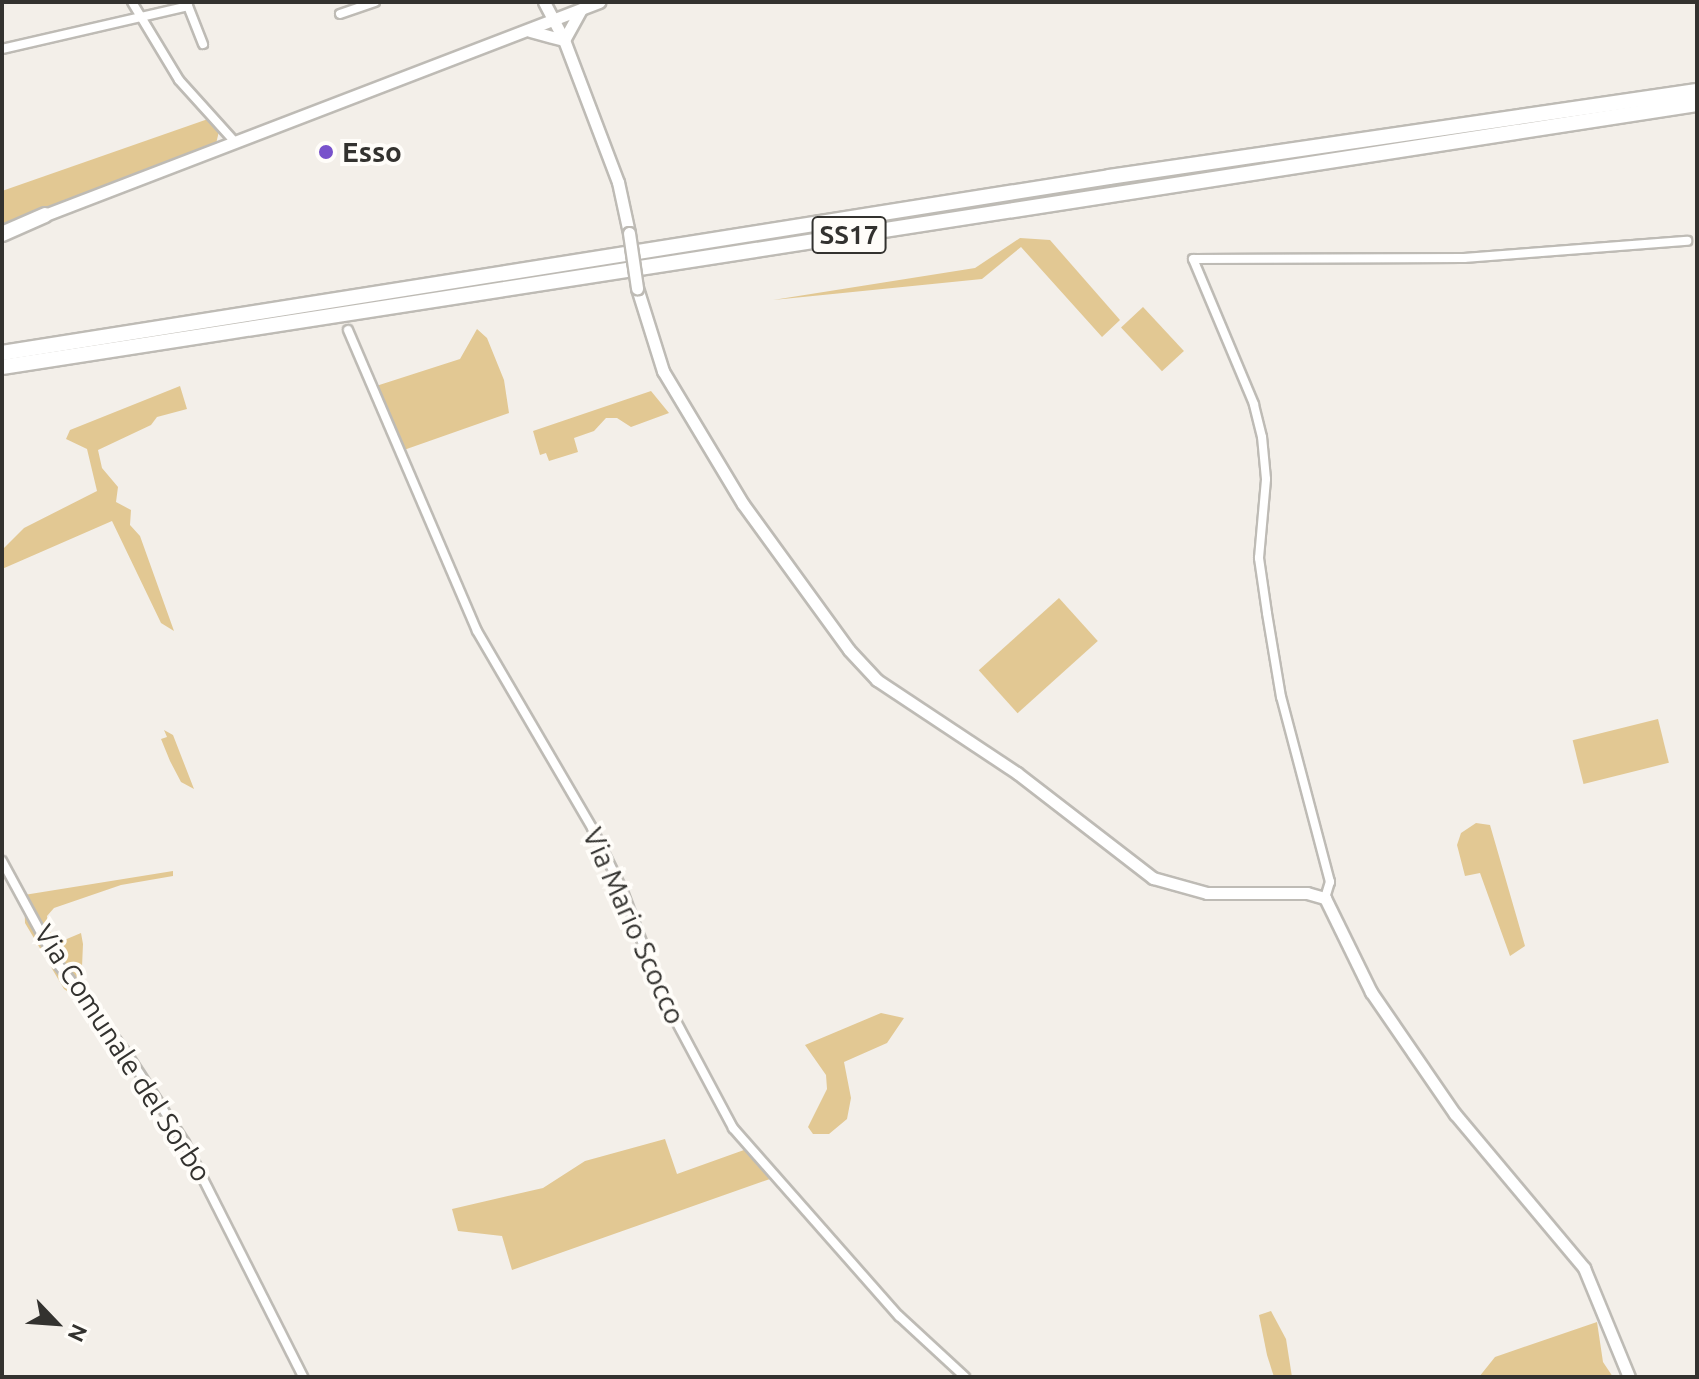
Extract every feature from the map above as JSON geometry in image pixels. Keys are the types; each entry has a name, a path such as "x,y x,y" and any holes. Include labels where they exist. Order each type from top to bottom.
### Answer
{"highway":[{"name":"SS17","path":"2,353 1109,177 1697,91"},
{"name":"SS17","path":"2,367 1697,104"},
{"path":"2,227 45,215"},
{"path":"2,234 45,215"}],"street":[{"path":"132,2 179,80 235,142"},
{"path":"340,14 375,2"},
{"path":"544,2 564,40 618,182 637,288 663,371 743,504 849,650 877,680 1017,773 1153,878 1207,893 1307,893 1325,898"},
{"path":"45,215 599,2"},
{"path":"2,49 188,6 203,44"},
{"path":"564,40 583,8"},
{"path":"525,30 564,40"},
{"path":"1629,1377 1584,1268 1455,1114 1371,992 1325,898 1330,882 1281,697 1259,558 1266,479 1262,437 1254,404 1193,259 1464,258 1687,241"},
{"name":"Via Mario Scocco","path":"348,330 477,631 592,828 622,889 662,995 733,1128 899,1316 965,1377"},
{"name":"Via Comunale del Sorbo","path":"2,861 58,964 127,1054 185,1143 303,1377"}],"shaded area":[{"path":"208,119 219,131 216,144 2,225 2,191"},
{"path":"1020,238 1050,240 1120,320 1102,337 1021,247 982,279 773,300 975,268"},
{"path":"1143,307 1184,351 1162,371 1121,327"},
{"path":"477,329 487,338 504,380 509,413 401,451 373,387 460,359"},
{"path":"180,386 187,409 157,417 151,425 98,450 102,468 118,487 116,502 131,510 130,525 140,536 174,631 161,623 112,521 2,569 2,550 24,528 97,491 87,449 66,439 70,430"},
{"path":"651,391 669,413 631,427 617,418 606,418 594,431 574,438 578,452 549,461 546,453 540,455 533,431"},
{"path":"1059,598 1098,641 1018,713 979,670"},
{"path":"1658,719 1669,763 1584,784 1573,740"},
{"path":"164,730 173,735 194,789 181,782 170,761 161,739 167,737"},
{"path":"1476,823 1490,825 1525,946 1510,956 1480,873 1465,876 1457,845 1461,833"},
{"path":"173,871 173,876 121,885 54,908 47,916 49,931 62,941 81,933 83,944 81,990 76,997 64,989 25,923 24,895"},
{"path":"881,1013 904,1018 887,1043 844,1062 851,1098 847,1119 829,1134 813,1134 808,1127 827,1089 826,1075 805,1045"},
{"path":"665,1139 677,1174 744,1150 770,1179 512,1270 502,1236 458,1231 452,1209 543,1188 585,1161"},
{"path":"1271,1311 1286,1339 1292,1377 1274,1377 1267,1355 1259,1315"},
{"path":"1597,1322 1603,1362 1613,1377 1479,1377 1495,1357"}],"place":[{"name":"Esso","path":"326,152"}]}
